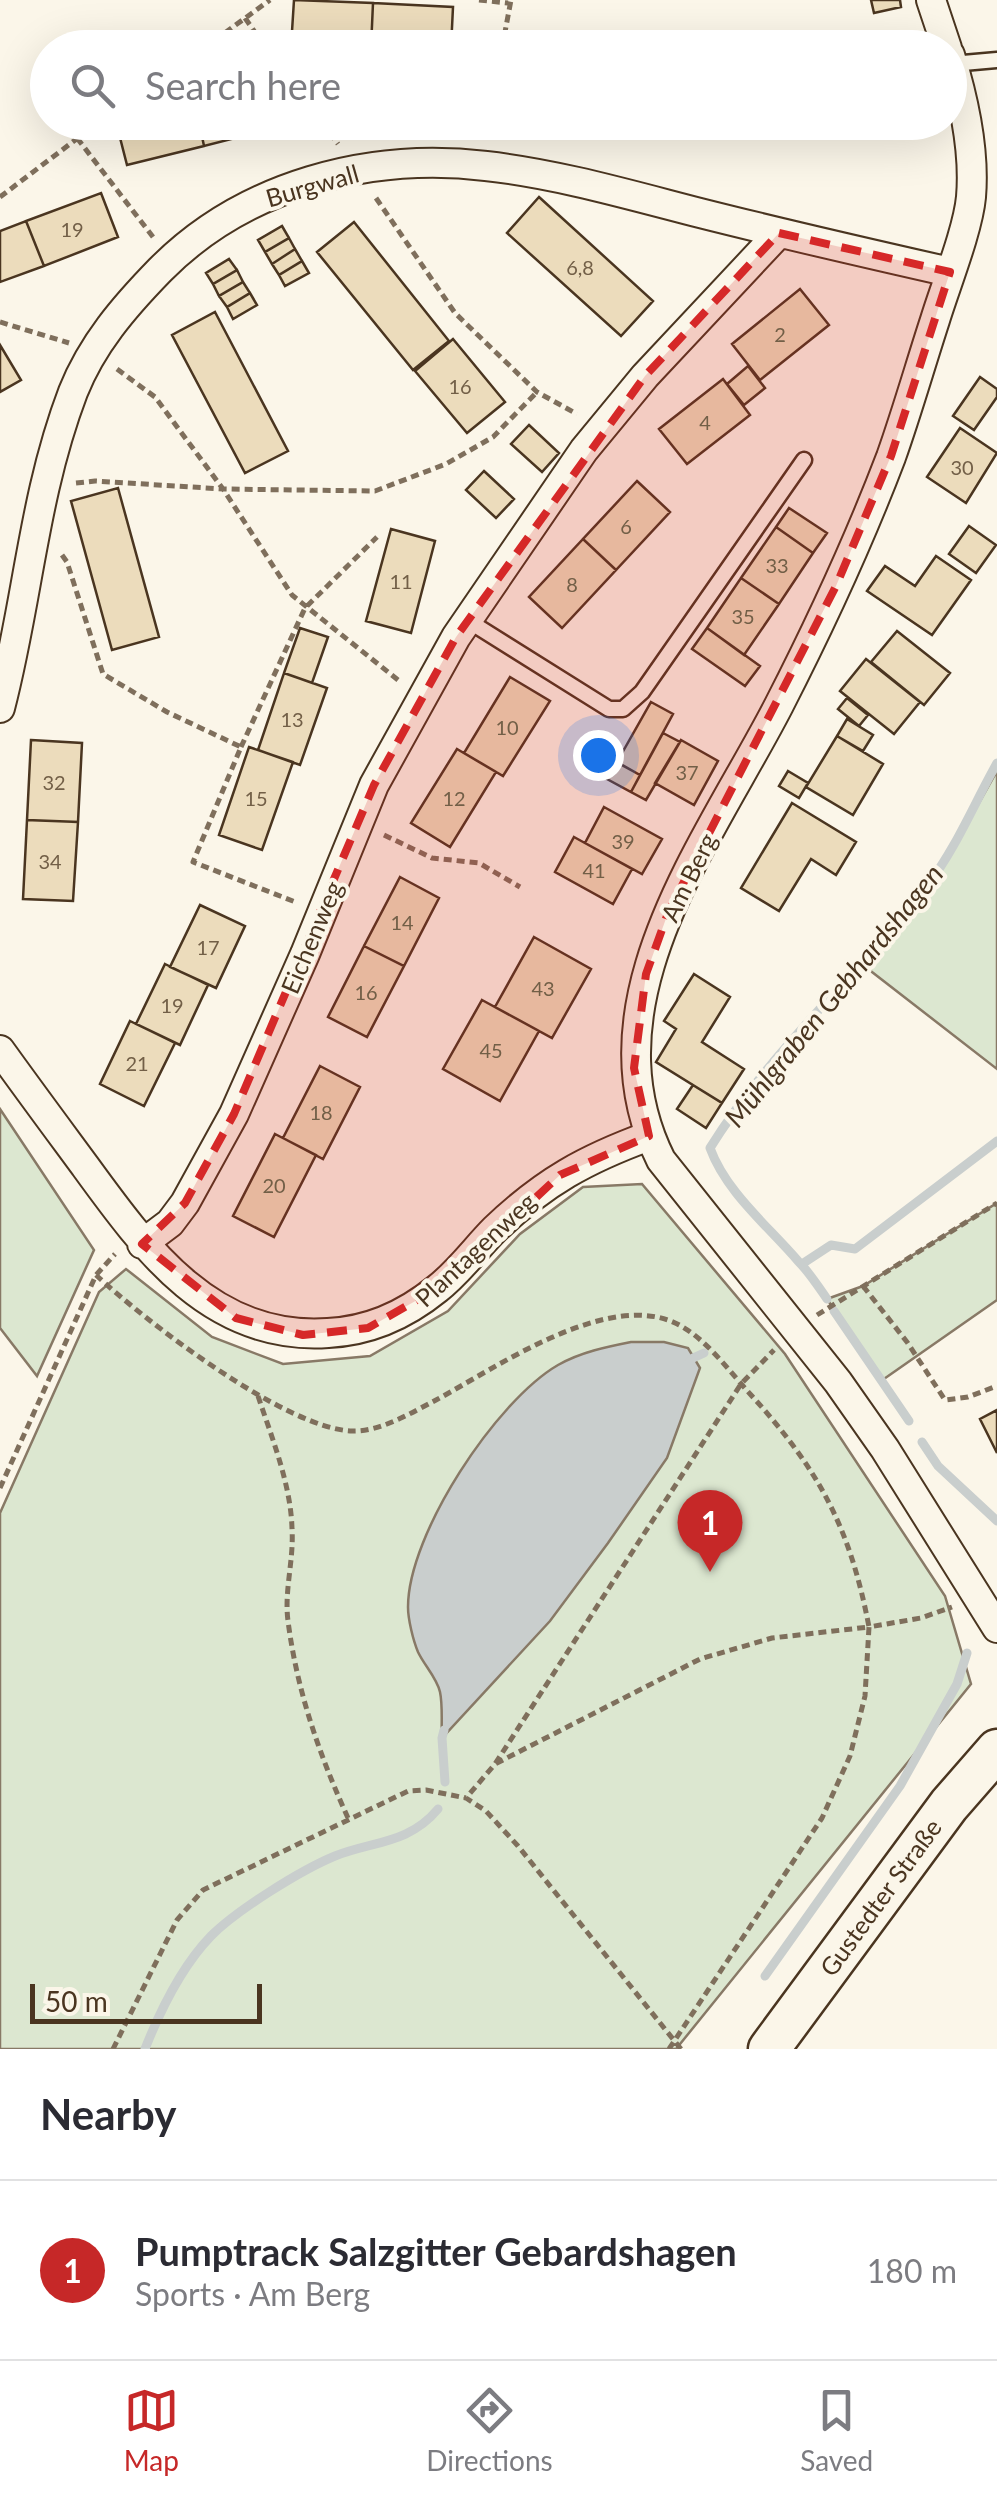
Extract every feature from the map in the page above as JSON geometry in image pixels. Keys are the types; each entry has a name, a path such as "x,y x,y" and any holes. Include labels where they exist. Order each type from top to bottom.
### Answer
{"main road":[{"name":"Gustedter Straße","path":"769,2049 949,1804 997,1750"}],"street":[{"name":"Am Berg","path":"931,0 941,30"},
{"name":"Am Berg","path":"967,126 971,198 891,456 836,586 779,704 668,913 646,974 634,1068 649,1136 678,1185 798,1327 877,1437 997,1628"},
{"name":"Burgwall","path":"0,708 42,488 74,391 94,351 111,322 170,260 212,226 253,202 305,182 356,169 449,162 504,168 950,272"},
{"name":"Eichenweg","path":"142,1244 170,1224 186,1203 234,1114 374,785 468,620 602,428 778,232"},
{"name":"Plantagenweg","path":"0,1050 142,1244 193,1290 236,1318 271,1330 303,1335 368,1328 407,1312 440,1286 494,1230 560,1175 594,1156 649,1136"}],"lane":[{"path":"967,57 997,60"},
{"path":"468,620 609,709 623,709 642,692 804,460"}],"path":[{"path":"229,30 270,0"},
{"path":"479,0 509,2 505,30"},
{"path":"245,18 253,30"},
{"path":"0,198 74,140"},
{"path":"79,140 170,260"},
{"path":"335,140 455,313 538,392 602,428"},
{"path":"0,322 94,351 155,398 223,489 292,595 422,698"},
{"path":"42,488 94,481 223,489 375,490 446,464 493,436 538,392"},
{"path":"35,522 67,562 103,674 167,712 240,747"},
{"path":"322,912 193,862 240,747 305,608 377,537"},
{"path":"359,822 432,858 479,863 520,887"},
{"path":"466,1798 495,1764 741,1384 798,1327 997,1202"},
{"path":"0,1488 96,1275 116,1253 142,1244"},
{"path":"96,1275 122,1300 258,1396 294,1415 354,1432 379,1427 414,1412 549,1339 581,1326 634,1316 659,1318 679,1325 696,1338 799,1452 850,1544 869,1627 865,1696 850,1756 822,1818 669,2049"},
{"path":"862,1286 945,1400 997,1386"},
{"path":"258,1396 279,1461 292,1528 287,1615 296,1675 316,1746 348,1818"},
{"path":"495,1764 700,1659 772,1638 920,1618 977,1599"},
{"path":"113,2049 178,1920 203,1890 408,1791 426,1790 466,1798 486,1811 681,2049"}],"highlighted area":[{"path":"779,233 950,272 891,456 836,586 668,913 646,974 634,1068 649,1136 560,1175 440,1287 368,1328 303,1335 236,1318 142,1244 185,1203 234,1114 374,785 456,637 645,376"}],"green space":[{"path":"997,771 997,1069 863,965 928,893"},
{"path":"0,1109 94,1250 37,1376 0,1328"},
{"path":"642,1184 785,1354 945,1596 971,1684 676,2049 0,2049 0,1513 99,1292 126,1269 212,1337 283,1364 370,1356 448,1311 520,1234 583,1187"},
{"path":"997,1203 997,1300 881,1381 827,1299 863,1286"}],"shaded area":[{"path":"631,1342 664,1342 688,1348 700,1368 667,1458 550,1621 442,1738 440,1692 416,1647 408,1607 412,1577 439,1508 483,1438 534,1383 576,1357"}],"building":[{"path":"294,0 373,3 372,30 292,30"},
{"path":"871,0 900,0 901,7 874,13"},
{"path":"373,3 453,7 452,30 372,30"},
{"path":"121,140 203,140 204,146 127,165"},
{"path":"203,140 227,140 204,146"},
{"path":"101,193 118,237 44,266 26,221"},
{"path":"539,197 653,301 621,336 507,233"},
{"path":"26,221 44,266 0,282 0,231"},
{"path":"354,222 449,341 413,370 317,252"},
{"path":"282,226 289,238 265,252 258,240"},
{"path":"289,238 295,249 272,264 265,252"},
{"path":"295,249 302,261 279,275 272,264"},
{"path":"229,259 237,270 213,284 206,273"},
{"path":"302,261 309,273 285,286 279,275"},
{"path":"237,270 243,282 219,296 213,284"},
{"path":"243,282 250,293 227,307 219,296"},
{"path":"800,289 829,325 760,380 732,344"},
{"path":"250,293 257,305 233,319 227,307"},
{"path":"215,312 288,451 245,473 172,335"},
{"path":"453,339 505,402 467,433 415,371"},
{"path":"0,345 21,380 0,392"},
{"path":"748,366 765,388 744,405 727,384"},
{"path":"980,377 997,389 997,397 974,430 953,416"},
{"path":"723,379 750,415 687,464 659,429"},
{"path":"529,425 559,453 542,472 511,444"},
{"path":"960,428 997,453 966,503 927,477"},
{"path":"484,471 514,499 496,518 466,490"},
{"path":"637,481 670,512 616,570 583,539"},
{"path":"118,488 159,637 112,650 71,501"},
{"path":"789,508 827,533 813,553 776,527"},
{"path":"969,526 996,545 976,573 949,554"},
{"path":"776,527 813,553 779,604 741,578"},
{"path":"391,529 435,541 411,633 366,621"},
{"path":"583,539 616,570 562,628 529,597"},
{"path":"936,556 971,580 932,635 867,591 885,566 915,586"},
{"path":"741,578 779,604 744,655 707,628"},
{"path":"300,628 328,637 312,683 284,673"},
{"path":"707,628 760,666 745,686 692,649"},
{"path":"897,631 950,673 924,705 871,662"},
{"path":"866,659 920,702 894,734 840,691"},
{"path":"284,673 327,688 300,765 258,750"},
{"path":"510,677 550,701 503,776 464,753"},
{"path":"847,698 868,715 859,726 838,709"},
{"path":"651,702 673,714 640,775 617,762"},
{"path":"847,719 873,735 863,751 837,736"},
{"path":"663,733 680,742 646,800 631,792"},
{"path":"837,736 883,764 853,815 806,787"},
{"path":"31,740 82,743 78,822 27,820"},
{"path":"681,740 718,761 694,805 655,783"},
{"path":"249,747 293,762 262,850 219,835"},
{"path":"457,749 496,772 450,847 411,823"},
{"path":"616,762 640,775 631,792 607,779"},
{"path":"788,771 808,783 799,798 779,786"},
{"path":"792,803 856,842 836,875 811,859 779,911 741,888"},
{"path":"604,807 662,839 642,874 585,843"},
{"path":"27,820 78,822 73,901 23,899"},
{"path":"574,837 632,869 613,904 555,872"},
{"path":"400,877 439,898 404,966 364,946"},
{"path":"200,905 245,926 216,988 170,967"},
{"path":"534,937 591,969 552,1038 495,1007"},
{"path":"364,946 404,966 367,1037 328,1017"},
{"path":"165,964 208,985 180,1045 136,1024"},
{"path":"694,974 730,997 702,1042 744,1069 722,1103 656,1062 676,1029 664,1021"},
{"path":"482,1000 539,1031 500,1101 443,1069"},
{"path":"130,1021 175,1043 144,1106 100,1084"},
{"path":"320,1066 360,1087 323,1159 283,1138"},
{"path":"693,1085 722,1103 706,1128 677,1109"},
{"path":"275,1134 316,1155 274,1237 233,1216"},
{"path":"997,1410 997,1453 980,1419"}],"waterway":[{"name":"Mühlgraben Gebhardshagen","path":"827,1299 737,1194 710,1148 760,1078 929,883 957,840 997,763"},
{"path":"802,1264 831,1245 855,1249 997,1141"},
{"path":"834,1311 909,1421"},
{"name":"Mühlgraben Gebhardshagen","path":"685,1367 704,1353"},
{"path":"922,1442 938,1466 997,1521"},
{"path":"765,1976 900,1786 957,1684 967,1653"},
{"name":"Mühlgraben Gebhardshagen","path":"444,1730 445,1782"},
{"name":"Mühlgraben Gebhardshagen","path":"145,2049 181,1975 222,1926 305,1871 335,1856 403,1835 438,1809"}],"place":[{"name":"Pumptrack Salzgitter Gebardshagen","path":"710,1572"}]}
